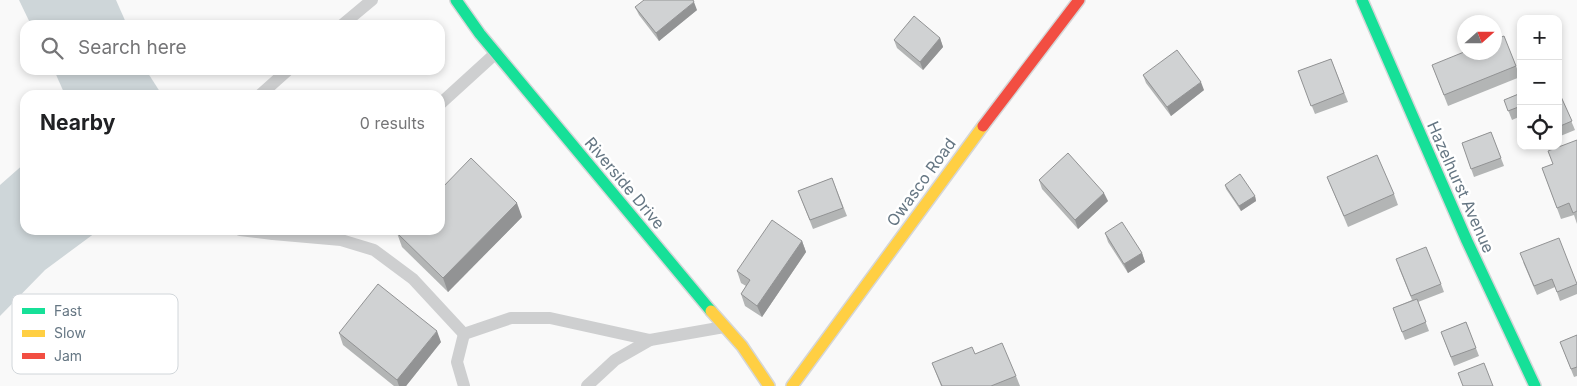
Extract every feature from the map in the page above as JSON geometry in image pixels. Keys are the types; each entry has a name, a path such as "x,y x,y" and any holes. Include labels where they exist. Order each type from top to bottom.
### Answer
{"street":[{"name":"Riverside Drive","path":"456,0 496,53 724,327 742,346 769,386"},
{"name":"Owasco Road","path":"792,386 990,116 1079,0"},
{"name":"Hazelhurst Avenue","path":"1362,0 1463,232 1535,386"}],"lane":[{"path":"348,20 372,0"},
{"path":"445,99 496,53"},
{"path":"266,90 282,75"},
{"path":"341,235 374,250 413,279 464,334"},
{"path":"464,334 511,318 550,318 650,340"},
{"path":"588,386 615,360 650,340 724,327"},
{"path":"464,334 457,362 464,386"}],"shaded area":[{"path":"19,0 116,0 125,20 29,20"},
{"path":"56,75 149,75 159,90 63,90"},
{"path":"20,167 20,235 92,235 45,270 22,294 12,294 12,304 0,316 0,185"}],"building":[{"path":"644,0 693,0 694,2 656,33 635,7"},
{"path":"914,16 940,38 920,62 894,40"},
{"path":"1504,36 1516,66 1444,95 1432,65 1457,55 1457,60 1502,60 1502,37"},
{"path":"1177,50 1201,82 1167,107 1143,75"},
{"path":"1331,59 1344,93 1311,106 1298,71"},
{"path":"1517,95 1517,108 1508,111 1504,100"},
{"path":"1562,99 1572,121 1562,125"},
{"path":"1491,132 1501,158 1471,169 1462,143"},
{"path":"1577,140 1577,211 1573,213 1569,203 1557,208 1542,168 1553,164 1548,151 1562,150 1562,146"},
{"path":"1068,153 1104,193 1075,220 1039,180"},
{"path":"1377,155 1394,194 1344,216 1327,177"},
{"path":"471,158 517,203 443,278 399,235 445,235 445,185"},
{"path":"1240,174 1255,196 1239,206 1225,185"},
{"path":"832,178 843,208 810,220 798,191"},
{"path":"772,220 802,241 757,306 741,294 750,280 737,271"},
{"path":"1122,222 1142,253 1124,264 1105,233"},
{"path":"1559,238 1577,284 1557,292 1552,279 1534,286 1520,253"},
{"path":"1426,247 1441,284 1411,296 1396,259"},
{"path":"378,284 437,331 397,380 339,333"},
{"path":"1417,299 1426,322 1402,332 1393,308"},
{"path":"1466,322 1476,348 1451,357 1441,332"},
{"path":"1577,335 1577,367 1571,369 1560,342"},
{"path":"1002,343 1016,376 991,386 942,386 932,363 972,347 975,354"},
{"path":"1484,363 1493,386 1463,386 1458,373"}],"traffic: fast":[{"path":"456,0 480,34 711,311"},
{"path":"1362,0 1467,241 1535,386"}],"traffic: slow":[{"path":"792,386 983,126"},
{"path":"711,311 742,346 769,386"}],"traffic: jam":[{"path":"983,126 1079,0"}]}
